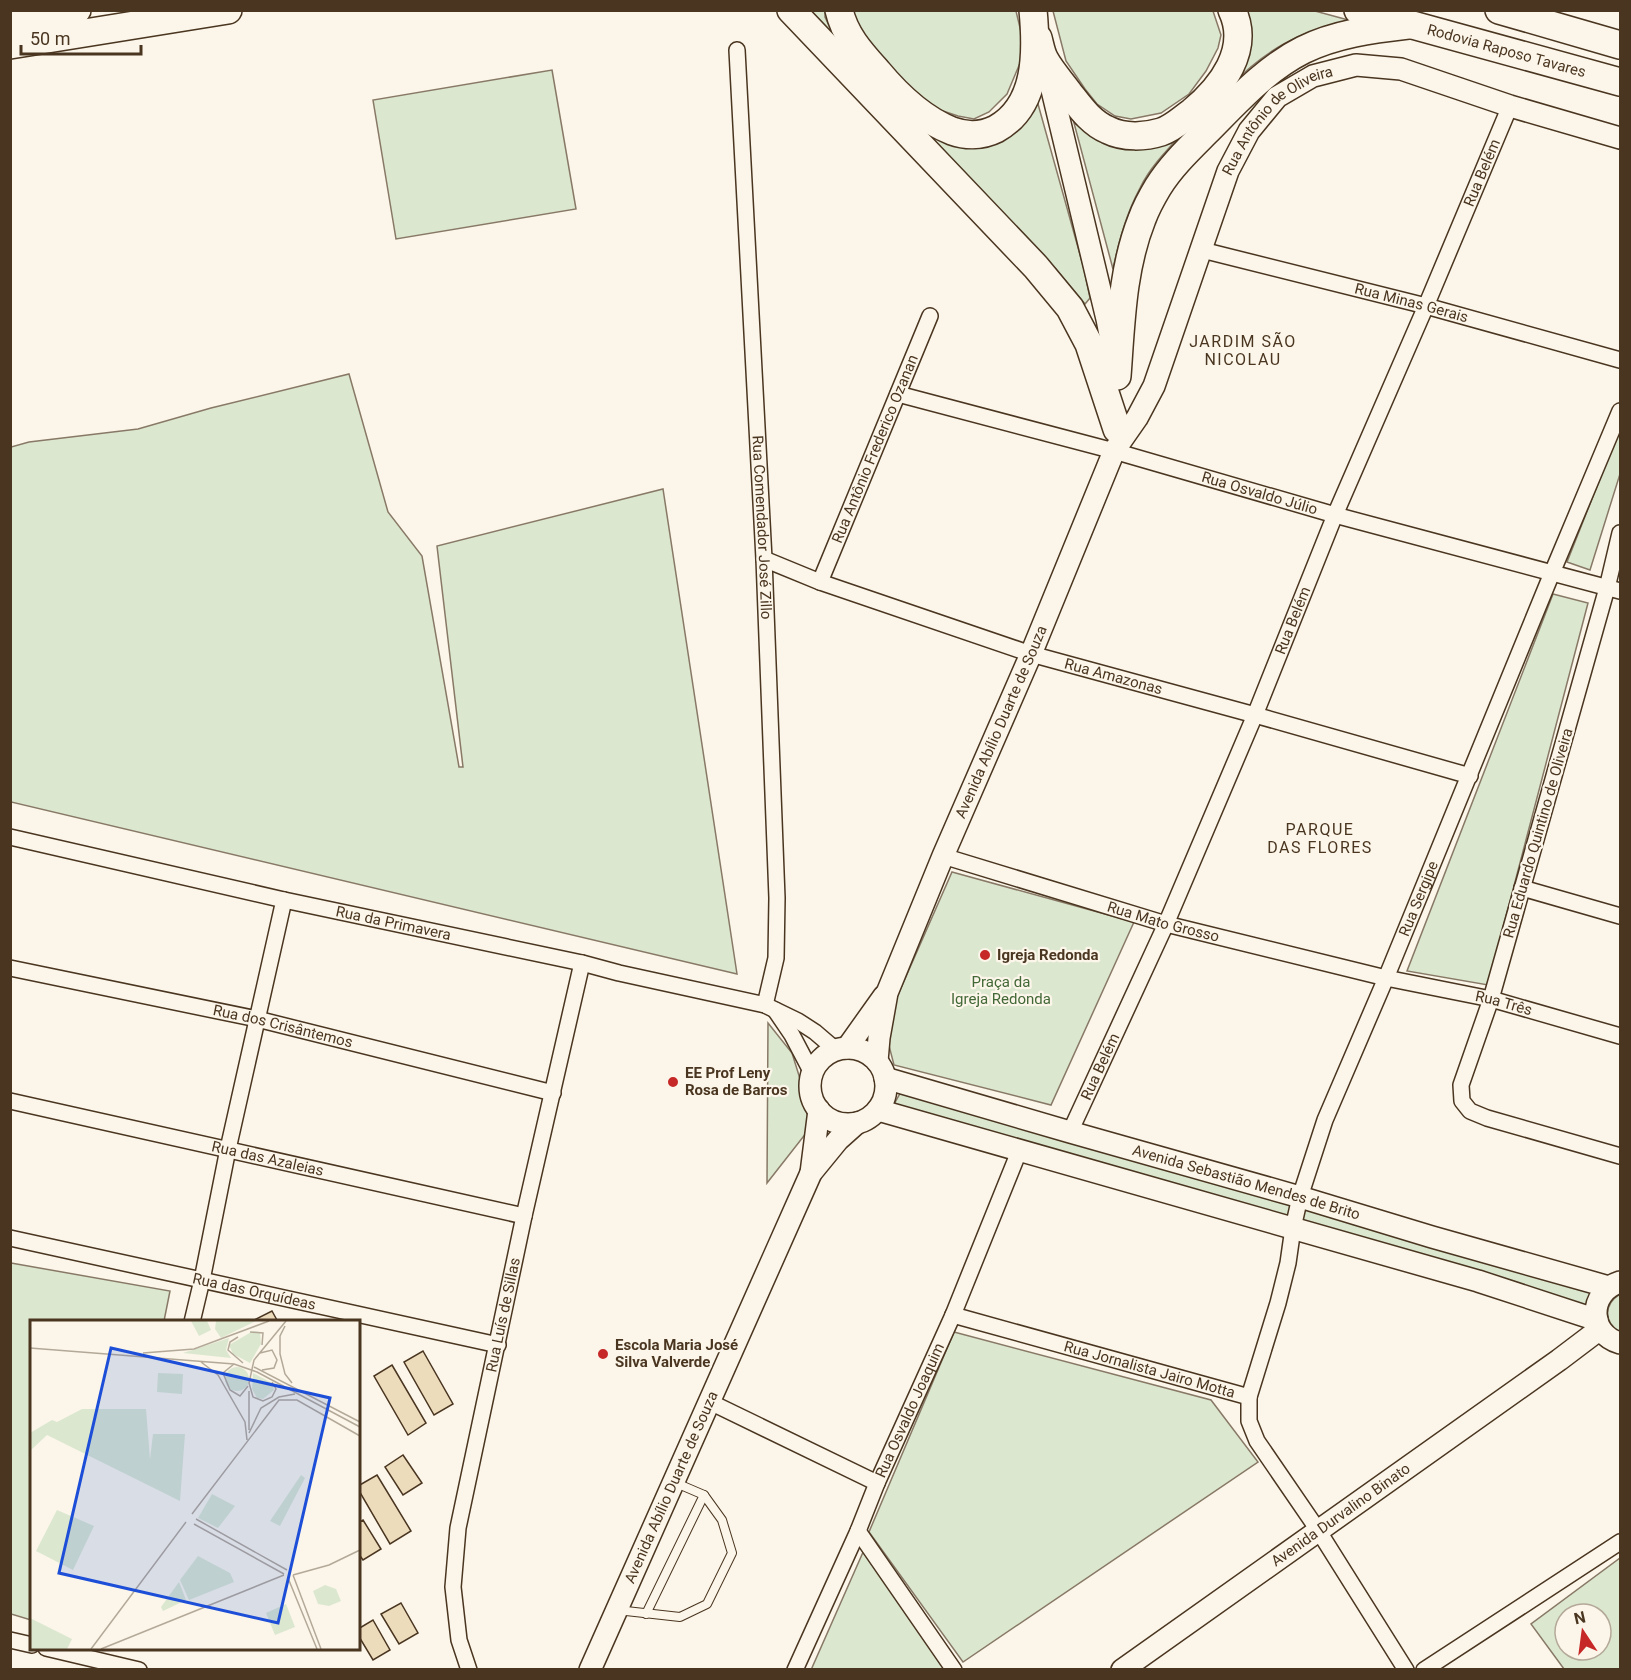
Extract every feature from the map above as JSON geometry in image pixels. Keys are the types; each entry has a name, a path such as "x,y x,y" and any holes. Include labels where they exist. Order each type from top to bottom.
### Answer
{"highway":[{"path":"10,21 77,10"},
{"path":"10,45 228,10"},
{"path":"791,10 1036,267 1070,308 1089,344 1115,440"},
{"path":"840,10 849,37 909,105 929,119 953,131 977,135 1001,126 1013,117 1022,105 1033,71 1033,16"},
{"path":"1033,16 1044,59 1087,117 1108,130 1131,137 1162,132 1176,124 1209,97 1226,75 1238,45 1237,23 1232,10"},
{"name":"Rodovia Raposo Tavares","path":"1358,10 1620,82"},
{"path":"1500,10 1620,45"},
{"path":"1117,376 1122,312 1128,268 1135,241 1149,203 1159,185 1180,158 1268,73 1302,50 1360,31 1408,25"}],"main road":[{"path":"1044,59 1107,319 1117,376 1115,440"},
{"name":"Rua Antônio de Oliveira","path":"1115,440 1137,418 1154,386 1228,171 1249,131 1277,97 1313,76 1356,65 1401,69 1510,106 1620,138"},
{"name":"Avenida Abílio Duarte de Souza","path":"881,1069 879,1038 887,993 943,856 1031,654 1115,440"},
{"name":"Avenida Abílio Duarte de Souza","path":"841,1049 887,993"},
{"path":"841,1049 864,1051 881,1069 886,1089 884,1100 878,1110 868,1118 857,1123 843,1124 830,1119 819,1110 814,1102 810,1083 812,1073 826,1055 841,1049"},
{"name":"Avenida Sebastião Mendes de Brito","path":"881,1069 1070,1132 1432,1237 1615,1284"},
{"name":"Avenida Abílio Duarte de Souza","path":"811,1173 819,1110"},
{"name":"Avenida Sebastião Mendes de Brito","path":"878,1110 1478,1281 1608,1333"},
{"name":"Avenida Abílio Duarte de Souza","path":"590,1670 811,1173 838,1140 857,1123"},
{"path":"1608,1333 1596,1311 1602,1293 1615,1284"},
{"name":"Avenida Durvalino Binato","path":"1122,1670 1559,1360 1608,1333"}],"street":[{"name":"Rua Comendador José Zillo","path":"737,50 764,559 777,898 776,958 770,1008"},
{"name":"Rua Belém","path":"1070,1132 1166,924 1255,715 1335,515 1510,106"},
{"name":"Rua Minas Gerais","path":"1202,250 1426,306 1620,360"},
{"name":"Rua Antônio Frederico Ozanan","path":"820,582 930,316"},
{"name":"Rua Osvaldo Júlio","path":"898,394 1115,440 1335,515 1614,590"},
{"name":"Rua Sergipe","path":"1249,1397 1278,1303 1300,1197 1325,1120 1620,411"},
{"name":"Rua Eduardo Quintino de Oliveira","path":"1620,533 1614,590 1522,888 1491,999 1461,1085 1462,1101 1470,1111 1487,1118 1620,1156"},
{"name":"Rua Amazonas","path":"764,559 820,582 1031,654 1470,776"},
{"name":"Rua da Primavera","path":"10,837 284,900 582,963 770,1008 798,1021 841,1049"},
{"name":"Rua Mato Grosso","path":"943,856 1166,924 1386,978"},
{"path":"1522,888 1620,916"},
{"path":"192,1320 284,900"},
{"name":"Rua Luís de Sillas","path":"469,1670 459,1640 453,1587 458,1528 524,1216 582,963"},
{"name":"Rua dos Crisântemos","path":"10,968 257,1019 553,1093"},
{"name":"Rua Três","path":"1386,978 1491,999 1620,1036"},
{"path":"770,1008 792,1035 812,1073"},
{"name":"Rua das Azaleias","path":"10,1101 524,1216"},
{"name":"Rua Osvaldo Joaquim","path":"795,1670 953,1315 1020,1149"},
{"name":"Rua das Orquídeas","path":"10,1238 498,1345"},
{"name":"Rua Jornalista Jairo Motta","path":"953,1315 1249,1397 1249,1421 1257,1441 1318,1530 1406,1670"},
{"path":"710,1402 877,1483"},
{"path":"858,1531 954,1670"},
{"path":"1424,1670 1620,1542"},
{"path":"10,1640 30,1645"},
{"path":"53,1650 111,1667 140,1670"},
{"path":"111,1667 115,1650"}],"lane":[{"path":"616,1610 680,1617 707,1604 732,1553 722,1520 704,1495 674,1482"},
{"path":"646,1614 704,1495"}],"green space":[{"path":"805,11 825,11 825,17 838,44"},
{"path":"846,11 1016,11 1023,56 1007,94 989,112 974,119 958,116 934,108 915,98 855,32"},
{"path":"1053,11 1213,11 1221,35 1218,48 1206,71 1189,94 1161,113 1131,119 1115,116 1097,104 1085,89 1066,61"},
{"path":"1240,11 1315,11 1352,21 1318,29 1288,41 1261,59 1229,87"},
{"path":"552,70 576,209 396,239 373,100"},
{"path":"1038,104 1084,269 1090,298 1085,304 1056,269 922,134 926,132 950,139"},
{"path":"1074,123 1097,135 1184,132 1144,180 1124,228 1113,269"},
{"path":"349,374 388,512 422,556 459,767 463,767 437,546 663,489 737,974 11,802 11,447 29,442 138,429 211,408"},
{"path":"1620,428 1620,474 1590,570 1567,562"},
{"path":"1553,594 1588,603 1488,985 1407,971"},
{"name":"Praça da Igreja Redonda","path":"952,872 1134,922 1051,1105 894,1065 887,1038 897,997"},
{"path":"768,1023 792,1053 808,1115 807,1132 767,1183"},
{"path":"902,1090 1593,1288 1587,1306 1303,1226 893,1106"},
{"path":"11,1263 170,1291 164,1320 30,1320 30,1620 11,1614"},
{"path":"1620,1294 1620,1332 1614,1328 1608,1318 1608,1308"},
{"path":"954,1332 1211,1400 1258,1462 963,1662 869,1532"},
{"path":"864,1550 945,1666 941,1670 811,1670"},
{"path":"1620,1558 1620,1669 1564,1669 1559,1662 1613,1662 1613,1602 1561,1602"},
{"path":"1553,1608 1553,1654 1531,1624"}],"building":[{"path":"272,1311 277,1320 254,1320"},
{"path":"423,1351 453,1404 434,1415 404,1362"},
{"path":"392,1365 426,1423 408,1435 374,1376"},
{"path":"403,1455 422,1483 403,1495 385,1467"},
{"path":"377,1475 411,1531 390,1544 360,1492 360,1485"},
{"path":"363,1520 381,1549 363,1560 360,1556 360,1522"},
{"path":"401,1603 418,1633 399,1644 381,1614"},
{"path":"373,1620 390,1650 373,1660 360,1638 360,1628"}],"place":[{"name":"Igreja Redonda","path":"985,955"},
{"name":"EE Prof Leny Rosa de Barros","path":"673,1082"},
{"name":"Escola Maria José Silva Valverde","path":"603,1354"}],"district":[{"name":"JARDIM SÃO NICOLAU","path":"1243,350"},
{"name":"PARQUE DAS FLORES","path":"1320,838"}]}
